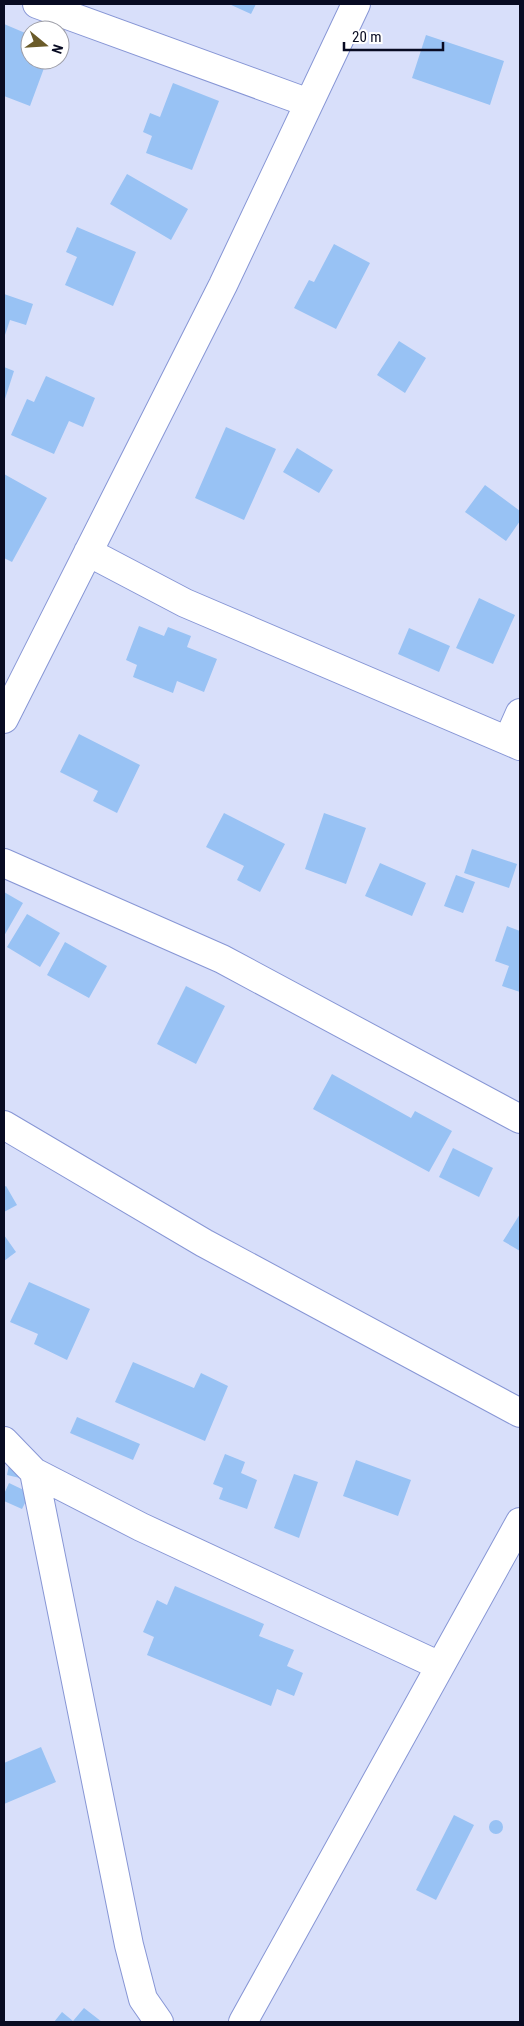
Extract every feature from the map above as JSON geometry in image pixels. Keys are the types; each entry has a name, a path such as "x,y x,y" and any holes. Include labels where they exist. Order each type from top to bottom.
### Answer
{"street":[{"path":"37,4 309,103"},
{"path":"4,719 224,286 356,4"},
{"path":"88,552 186,603 514,743 520,713"},
{"path":"4,863 222,960 520,1119"},
{"path":"4,1125 204,1244 520,1413"},
{"path":"4,1441 34,1472 141,1527 440,1666"},
{"path":"34,1472 129,1945 143,1999 159,2022"},
{"path":"243,2022 520,1522"}],"building":[{"path":"229,4 256,4 251,14"},
{"path":"4,24 20,31 20,70 43,70 30,106 4,96"},
{"path":"426,35 504,61 490,105 412,78"},
{"path":"173,83 219,101 192,170 146,153 152,136 143,132 150,113 160,117"},
{"path":"127,174 188,209 171,240 110,204"},
{"path":"77,227 136,252 113,306 65,285 77,257 66,252"},
{"path":"334,244 370,263 336,329 294,308 309,280 314,282"},
{"path":"4,294 33,304 26,325 10,320 4,338"},
{"path":"399,341 426,358 405,393 377,375"},
{"path":"4,367 14,371 4,402"},
{"path":"46,376 95,398 83,427 69,421 54,454 11,435 27,399 34,402"},
{"path":"226,427 276,449 244,520 195,498"},
{"path":"297,448 333,470 319,493 283,472"},
{"path":"4,474 47,498 12,562 4,558"},
{"path":"485,485 520,511 520,521 506,541 465,512"},
{"path":"479,598 515,615 493,664 456,648"},
{"path":"139,626 164,636 168,627 191,636 187,647 217,659 204,692 177,681 173,693 133,677 137,665 126,660"},
{"path":"409,628 450,646 439,672 398,654"},
{"path":"79,734 140,765 117,813 93,801 98,791 60,772"},
{"path":"224,813 285,844 260,892 237,880 244,866 206,847"},
{"path":"324,813 366,828 346,884 305,869"},
{"path":"472,849 517,864 509,888 464,873"},
{"path":"380,863 426,883 412,916 365,896"},
{"path":"456,875 475,882 463,913 444,906"},
{"path":"4,892 23,903 4,936"},
{"path":"27,914 60,933 40,967 7,947"},
{"path":"507,926 520,931 520,992 502,986 509,966 495,961"},
{"path":"65,942 107,966 89,998 47,975"},
{"path":"186,986 225,1006 196,1064 157,1044"},
{"path":"332,1074 411,1118 415,1111 452,1131 429,1172 313,1109"},
{"path":"453,1148 493,1168 479,1197 439,1177"},
{"path":"6,1186 17,1205 4,1212 4,1187"},
{"path":"520,1214 520,1251 503,1241"},
{"path":"4,1235 16,1252 4,1261"},
{"path":"29,1282 90,1309 67,1360 34,1344 38,1334 10,1322"},
{"path":"133,1362 194,1388 201,1373 228,1386 205,1441 115,1402"},
{"path":"77,1417 140,1444 133,1460 70,1433"},
{"path":"225,1454 245,1462 241,1473 257,1480 247,1509 219,1499 223,1488 213,1484"},
{"path":"10,1460 23,1462 20,1478 7,1475"},
{"path":"356,1460 411,1480 398,1516 343,1496"},
{"path":"294,1474 318,1482 299,1538 274,1528"},
{"path":"9,1483 30,1493 22,1509 4,1501 4,1494"},
{"path":"175,1586 264,1624 259,1636 294,1650 287,1666 303,1673 294,1696 277,1689 271,1706 147,1655 154,1637 143,1632 157,1600 167,1605"},
{"path":"41,1747 56,1782 4,1804 4,1763"},
{"path":"454,1815 474,1825 436,1900 416,1890"},
{"path":"493,1820 499,1820 503,1827 499,1834 493,1834 489,1830 489,1824"},
{"path":"84,2008 102,2022 54,2022 62,2012 73,2021"}]}
